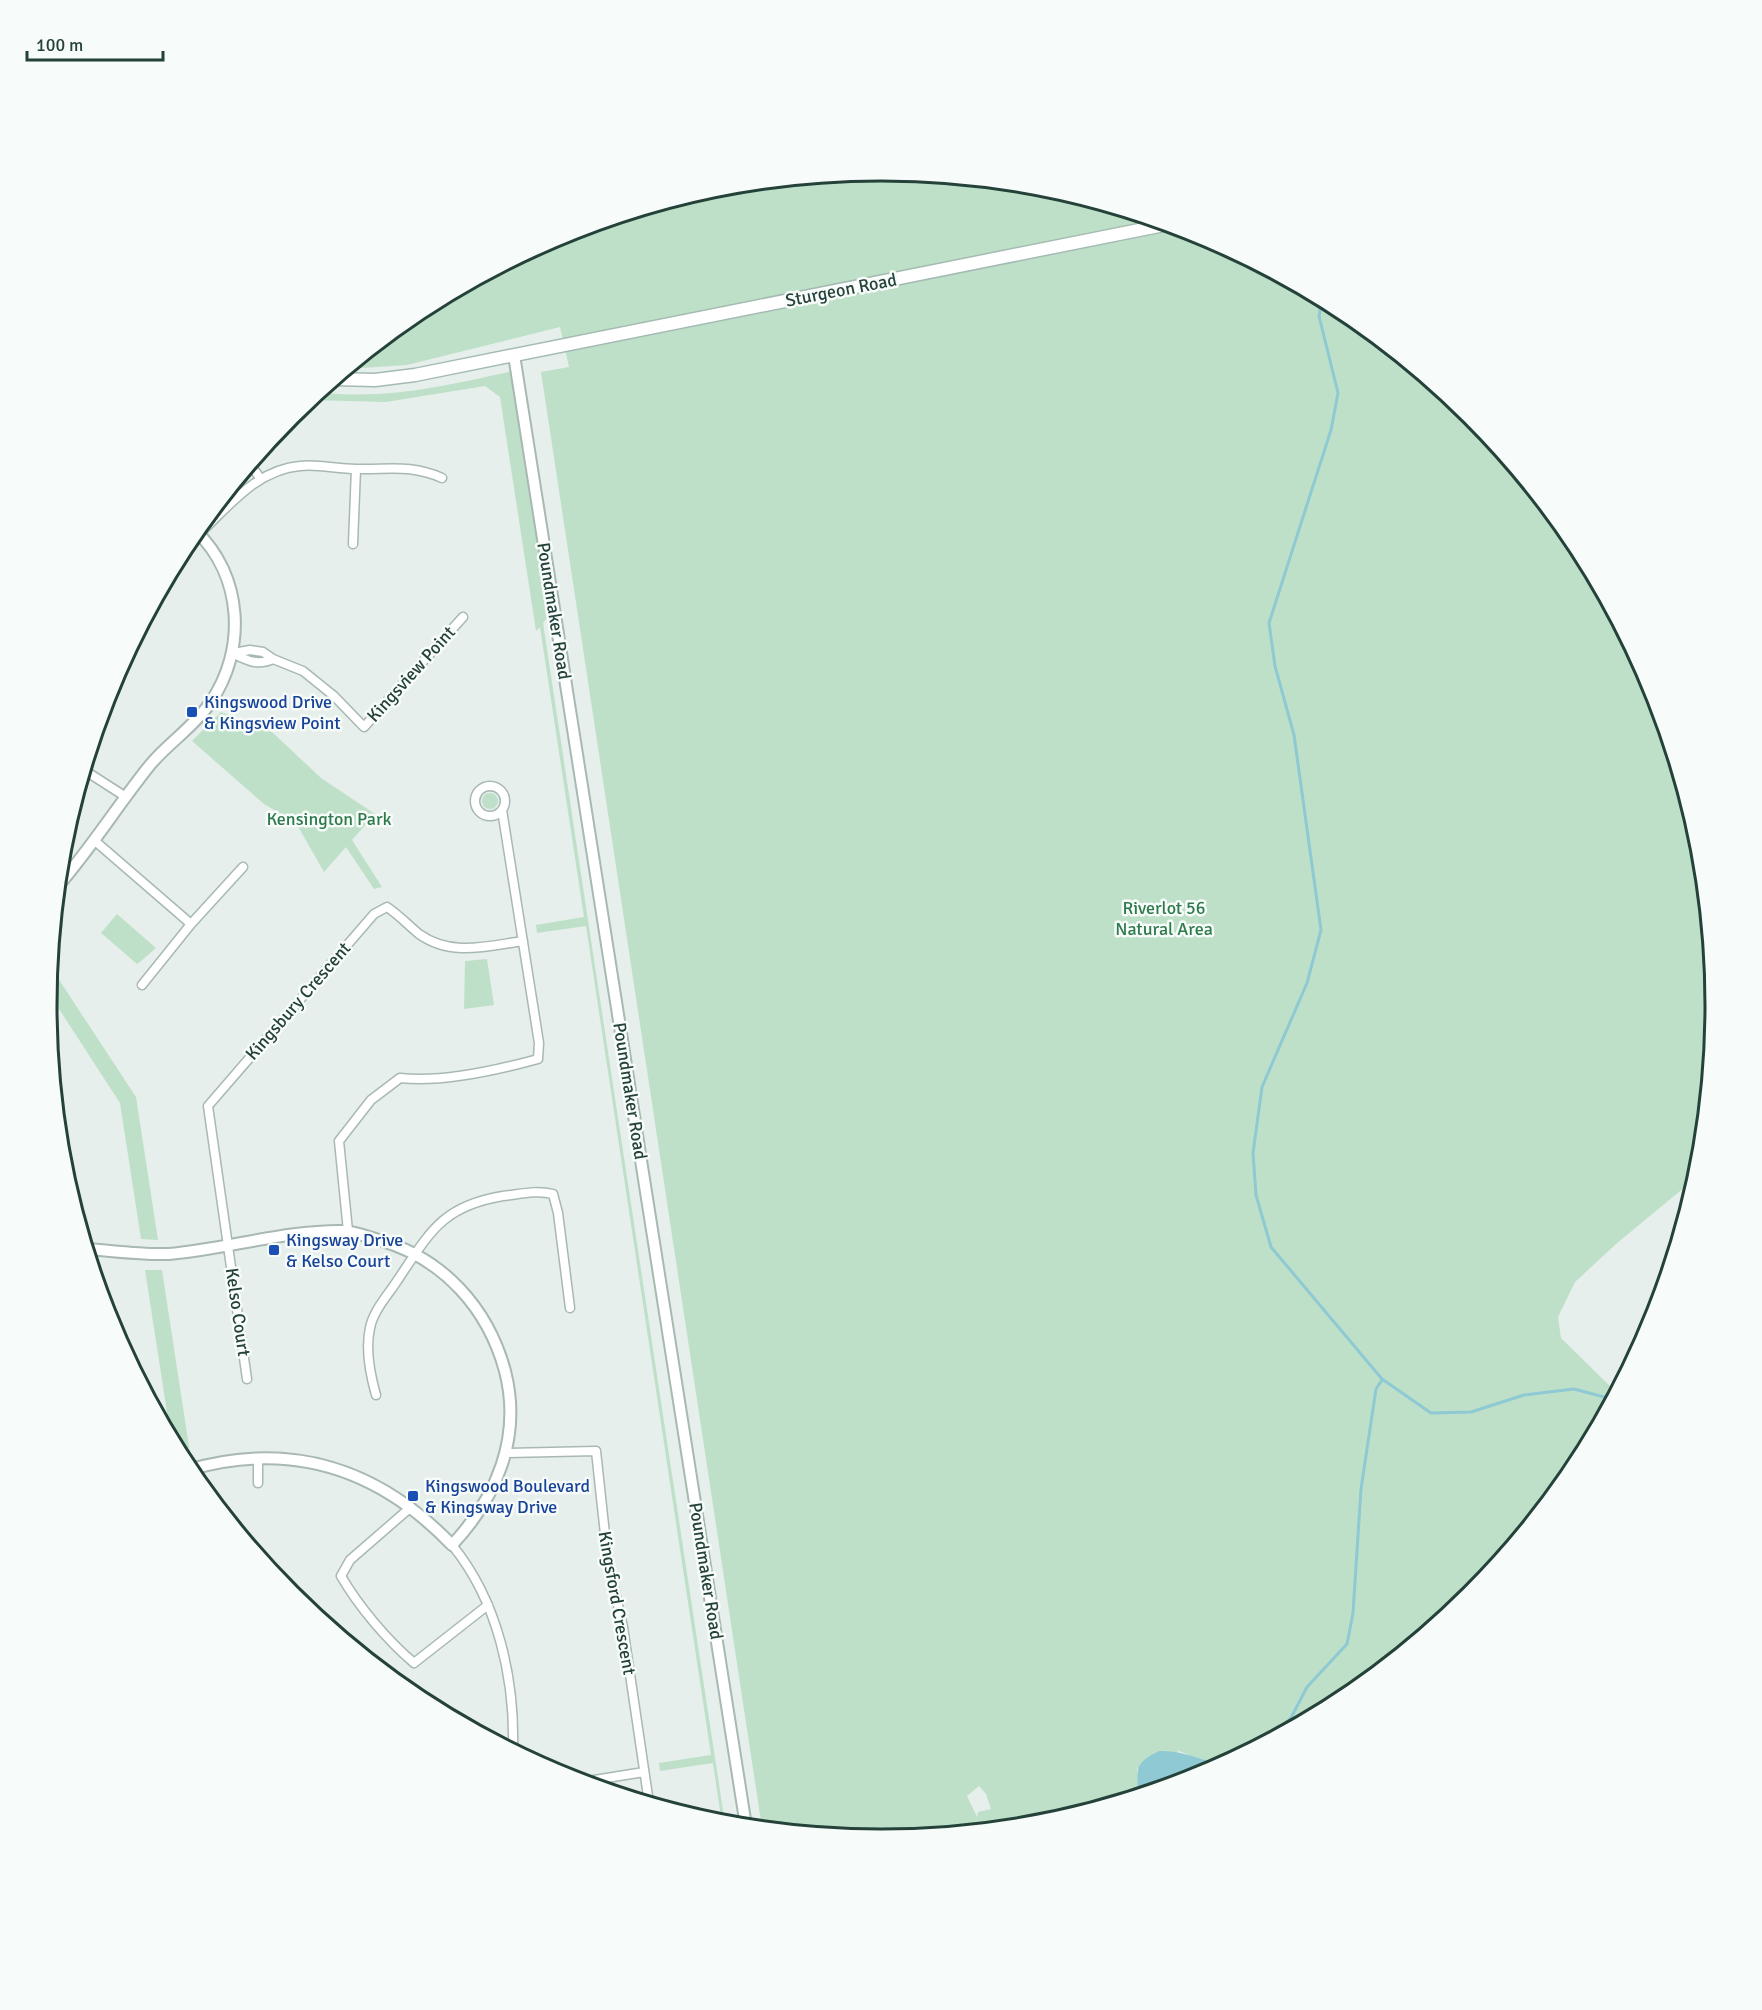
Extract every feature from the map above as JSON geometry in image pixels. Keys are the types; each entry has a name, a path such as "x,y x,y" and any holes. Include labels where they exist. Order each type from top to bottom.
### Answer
{"main road":[{"name":"Sturgeon Road","path":"345,379 389,379 1152,227"}],"street":[{"name":"Poundmaker Road","path":"514,355 745,1817"},
{"path":"220,513 260,478 281,469 301,465 356,469 405,467 422,469 442,477"},
{"path":"353,544 356,469"},
{"path":"254,470 260,478"},
{"path":"68,874 160,753 210,703 228,671 233,653 236,619 229,585 214,553 202,539"},
{"name":"Kingsview Point","path":"233,653 250,662 263,663 273,659 303,671 334,696 364,727 463,617"},
{"path":"90,774 126,797"},
{"path":"348,1231 339,1141 371,1100 400,1078 423,1080 538,1059 539,1043 502,810"},
{"path":"95,841 191,924"},
{"path":"142,985 191,924 243,867"},
{"name":"Kingsbury Crescent","path":"229,1245 208,1106 374,914 387,907 419,934 450,947 467,949 523,941"},
{"path":"376,1395 371,1377 368,1344 370,1326 378,1309 443,1220 469,1204 538,1191 553,1194 558,1213 570,1308"},
{"path":"95,1249 169,1254 312,1233 348,1231 416,1254 455,1283 475,1306 491,1333 502,1361 509,1392 511,1422 507,1453 488,1497 452,1545"},
{"name":"Kelso Court","path":"229,1245 247,1379"},
{"name":"Kingsford Crescent","path":"507,1453 596,1451 608,1562 623,1627 648,1795"},
{"path":"258,1459 258,1483"},
{"path":"199,1467 227,1460 286,1459 349,1472 381,1487 411,1507 452,1545 479,1585 488,1605 504,1657 512,1712 513,1742"},
{"path":"411,1507 350,1560 342,1576 349,1590 402,1653 414,1663 426,1656 488,1605"},
{"path":"600,1779 644,1772"}],"green space":[{"name":"Riverlot 56 Natural Area","path":"881,181 989,188 1094,209 1146,225 1245,266 1293,291 1383,351 1424,385 1464,422 1535,503 1595,593 1620,641 1661,740 1677,792 1698,897 1703,951 1705,1005 1698,1113 1684,1188 1616,1244 1575,1282 1558,1317 1561,1338 1611,1387 1595,1417 1535,1507 1501,1548 1464,1588 1383,1659 1293,1719 1245,1744 1206,1761 1179,1751 1137,1769 1138,1788 1094,1801 989,1822 935,1827 881,1829 827,1827 761,1820 541,372 569,367 560,327 407,365 358,368 423,320 469,291 517,266 616,225 668,209 773,188 827,183","holes":["979,1786 986,1794 991,1809 978,1812 977,1817 967,1796"]},
{"path":"514,371 550,614 543,623 723,1814 720,1813 713,1763 660,1771 659,1763 711,1755 586,926 537,933 536,925 584,917 540,627 536,631 500,397 485,386 386,402 321,400 329,393 392,393 441,386"},
{"name":"Kensington Park","path":"221,712 272,732 321,778 375,814 352,840 382,887 374,889 346,847 324,872 296,823 264,804 192,741"},
{"path":"490,793 496,795 498,801 496,807 490,809 484,807 482,801 484,795"},
{"path":"117,914 156,948 137,964 101,933"},
{"path":"487,959 494,1005 464,1009 465,961"},
{"path":"58,978 136,1097 158,1240 141,1239 120,1103 57,1006"},
{"path":"145,1270 162,1270 190,1453 168,1419"}],"water":[{"path":"1159,1751 1176,1752 1208,1761 1138,1788 1141,1763"}],"waterway":[{"path":"1320,308 1319,316 1338,393 1331,430 1269,623 1275,666 1294,735 1321,930 1307,983 1262,1087 1253,1153 1256,1195 1271,1247 1382,1379 1431,1413 1471,1412 1524,1395 1574,1389 1605,1397"},
{"path":"1287,1722 1307,1687 1347,1644 1353,1613 1361,1489 1376,1389 1382,1380"}],"place":[{"name":"Kingswood Drive & Kingsview Point","path":"192,712"},
{"name":"Kingsway Drive & Kelso Court","path":"274,1250"},
{"name":"Kingswood Boulevard & Kingsway Drive","path":"413,1496"}]}
